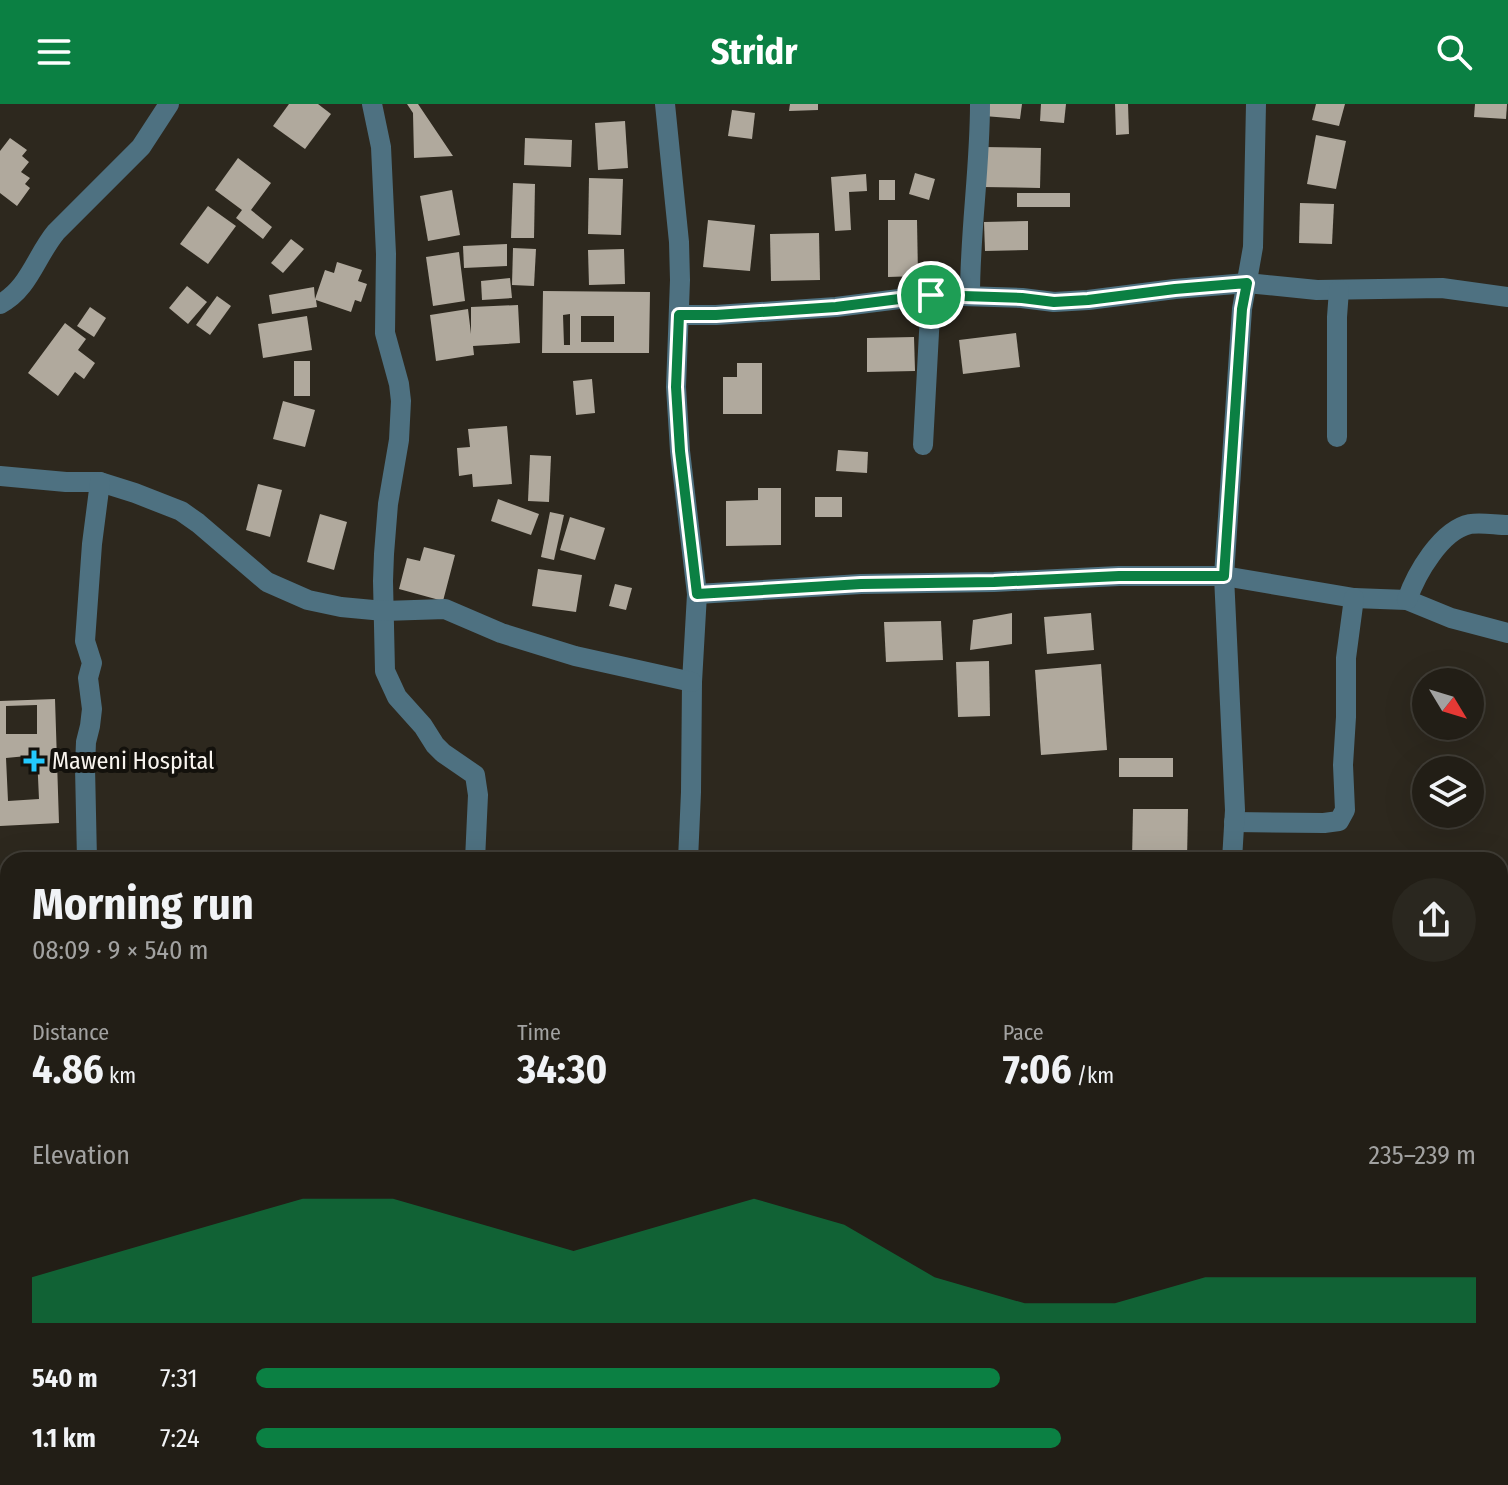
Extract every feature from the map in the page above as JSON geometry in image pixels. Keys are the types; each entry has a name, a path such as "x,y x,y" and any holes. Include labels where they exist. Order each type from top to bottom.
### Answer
{"street":[{"path":"0,304 13,296 30,276 46,243 141,147 169,104"},
{"path":"372,104 381,147 386,254 385,333 401,401 399,440 388,504 383,581 385,671 397,697 435,745 475,775 478,795 473,852"},
{"path":"665,104 679,242 676,387 680,451 697,594 688,852"},
{"path":"970,295 980,104"},
{"path":"1232,852 1235,810 1224,576 1242,309 1253,247 1256,104"},
{"path":"679,315 836,307 931,295 1054,302 1247,283 1317,290 1442,288 1508,297"},
{"path":"1337,437 1339,290"},
{"path":"923,445 931,295"},
{"path":"0,476 100,482 181,511 267,582 308,600 384,611 445,609 501,633 575,656 692,682"},
{"path":"87,852 85,767 92,709 88,678 92,663 85,641 100,482"},
{"path":"1407,600 1425,564 1441,542 1458,528 1473,523 1508,525"},
{"path":"697,594 861,584 1224,576 1354,598 1407,600 1451,618 1508,633"},
{"path":"1234,822 1324,823 1339,821 1343,816 1346,797 1343,765 1346,658 1354,598"}],"building":[{"path":"289,104 318,104 331,114 305,149 273,126"},
{"path":"407,104 418,104 453,156 414,158 413,113"},
{"path":"790,104 818,104 818,110 789,111"},
{"path":"985,104 1022,104 1020,119 984,116"},
{"path":"1041,104 1066,104 1064,123 1040,121"},
{"path":"1115,104 1128,104 1129,134 1116,135"},
{"path":"1316,104 1345,104 1339,126 1312,120"},
{"path":"1475,104 1507,104 1506,119 1474,117"},
{"path":"732,110 755,113 752,139 728,136"},
{"path":"625,121 628,168 598,170 595,123"},
{"path":"1316,135 1346,141 1336,189 1307,184"},
{"path":"10,138 27,150 22,156 29,162 21,172 30,178 25,184 30,188 17,206 0,193 0,151"},
{"path":"525,138 572,140 571,167 524,165"},
{"path":"983,147 1041,148 1040,188 982,187"},
{"path":"238,158 271,183 251,210 272,227 263,239 236,218 242,210 215,190"},
{"path":"915,173 935,179 929,200 909,194"},
{"path":"866,174 867,191 849,192 851,230 835,231 831,177"},
{"path":"589,178 623,179 621,235 588,234"},
{"path":"879,180 895,180 895,200 879,200"},
{"path":"513,183 535,184 534,238 511,238"},
{"path":"452,190 460,235 428,241 420,196"},
{"path":"1017,193 1070,193 1070,207 1017,207"},
{"path":"1300,203 1334,204 1332,244 1299,243"},
{"path":"208,206 236,226 208,264 180,244"},
{"path":"708,220 755,225 750,271 703,267"},
{"path":"888,220 917,220 918,276 888,277"},
{"path":"1028,221 1028,250 985,251 984,222"},
{"path":"819,233 820,280 771,281 770,234"},
{"path":"291,239 304,249 283,273 271,263"},
{"path":"507,244 507,266 464,268 463,246"},
{"path":"513,248 536,249 534,286 512,285"},
{"path":"624,249 625,284 589,285 588,250"},
{"path":"459,252 465,301 433,306 426,257"},
{"path":"337,262 362,270 358,281 367,284 361,302 355,300 351,312 316,300 317,307 272,314 269,295 314,287 315,299 325,270 334,273"},
{"path":"510,278 512,298 482,300 481,281"},
{"path":"187,286 207,302 188,324 169,308"},
{"path":"543,291 650,292 649,353 542,353","holes":["570,314 570,345 564,345 563,315","581,316 614,316 614,342 581,342"]},
{"path":"217,296 231,306 210,335 196,325"},
{"path":"518,305 520,343 473,346 474,355 436,361 430,315 468,309 471,334 471,307"},
{"path":"90,307 106,318 94,337 77,326"},
{"path":"307,316 312,350 263,358 258,324"},
{"path":"65,323 86,339 78,350 95,363 84,379 75,372 58,396 28,373"},
{"path":"1016,333 1020,367 963,374 959,340"},
{"path":"914,337 915,371 867,372 867,338"},
{"path":"294,361 310,361 310,396 294,396"},
{"path":"737,363 762,363 762,414 723,414 723,377 737,377"},
{"path":"592,379 595,413 576,415 573,381"},
{"path":"283,401 315,410 305,447 273,439"},
{"path":"507,426 512,484 473,487 472,474 459,476 457,448 470,447 468,429"},
{"path":"838,450 868,452 867,473 836,471"},
{"path":"530,455 551,456 549,502 528,501"},
{"path":"258,484 282,490 270,537 246,530"},
{"path":"758,488 781,488 781,545 726,546 726,501 758,500"},
{"path":"815,497 842,497 842,517 815,517"},
{"path":"498,499 539,514 531,535 491,521"},
{"path":"550,512 564,515 554,560 541,557"},
{"path":"320,514 347,522 334,570 307,562"},
{"path":"570,517 605,528 595,560 560,550"},
{"path":"424,547 455,555 443,601 399,589 407,558 420,561"},
{"path":"538,569 582,575 576,612 532,606"},
{"path":"615,584 632,588 626,610 609,606"},
{"path":"1012,613 1012,644 970,650 973,620"},
{"path":"1091,613 1094,650 1047,654 1044,617"},
{"path":"941,621 943,660 886,662 884,622"},
{"path":"989,661 990,716 958,717 956,662"},
{"path":"1101,664 1107,750 1041,755 1035,670"},
{"path":"55,699 59,823 0,826 0,701","holes":["37,705 37,734 6,734 6,706","37,755 39,799 8,801 6,758"]},
{"path":"1119,758 1173,758 1173,777 1119,777"},
{"path":"1133,809 1188,809 1187,852 1132,852"}],"place":[{"name":"Maweni Hospital","path":"34,761"}],"route":[{"path":"1247,283 1242,309 1224,576 861,584 697,594 680,451 676,387 679,315 836,307 931,295 1054,302 1247,283"}]}
